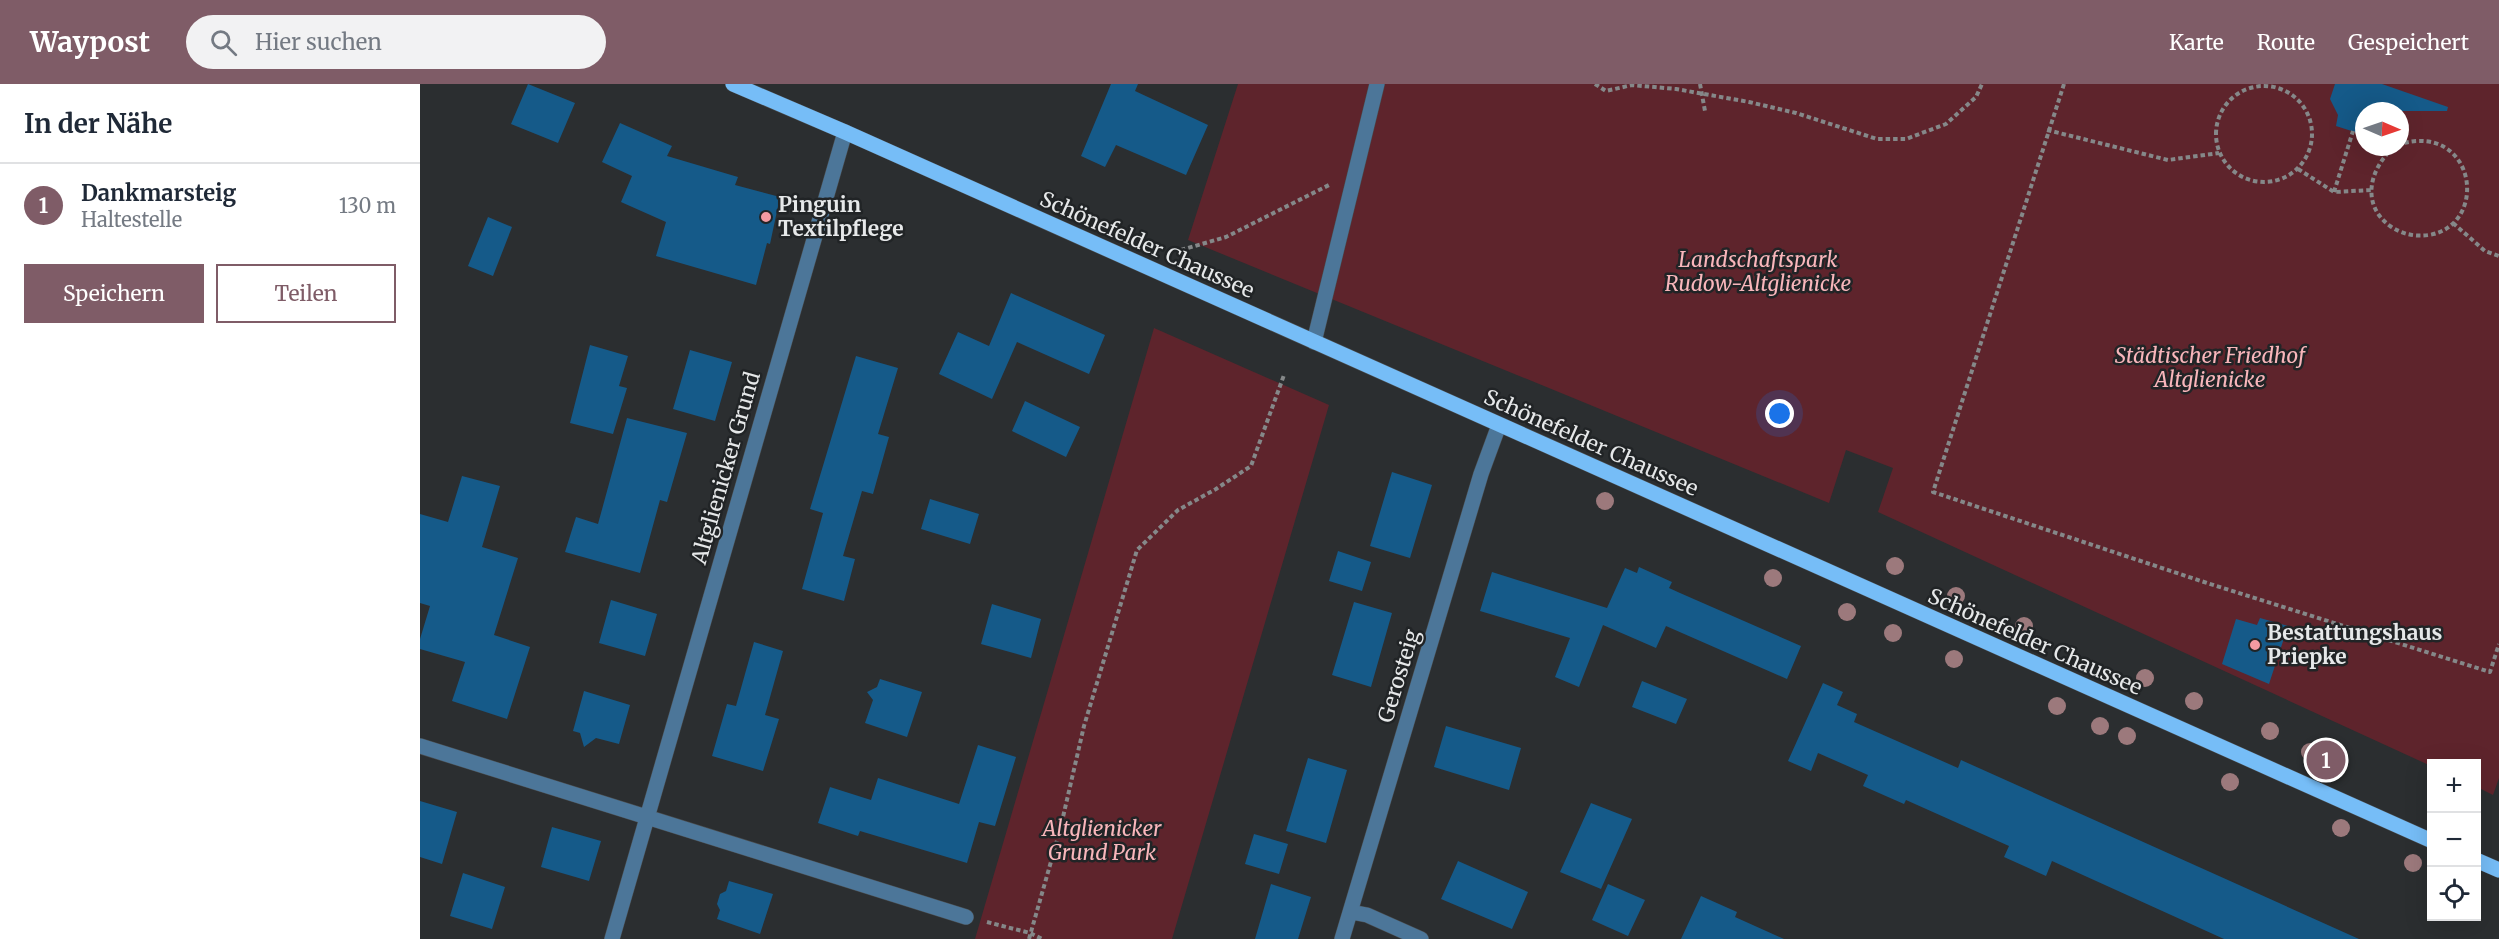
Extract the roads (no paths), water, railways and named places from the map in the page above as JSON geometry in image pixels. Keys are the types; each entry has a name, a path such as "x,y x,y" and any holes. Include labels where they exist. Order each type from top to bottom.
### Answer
{"main road":[{"name":"Schönefelder Chaussee","path":"733,84 1700,514 2160,722 2427,839"},
{"path":"2481,862 2499,870"}],"street":[{"path":"1314,342 1377,84"},
{"name":"Altglienicker Grund","path":"612,939 845,132"},
{"name":"Gerosteig","path":"1342,939 1477,486 1498,425"},
{"path":"420,746 966,917"},
{"path":"1351,912 1367,915 1421,939"}],"place":[{"name":"Pinguin Textilpflege","path":"766,217"},
{"name":"Bestattungshaus Priepke","path":"2255,645"},
{"name":"Dankmarsteig","path":"2326,760"}],"park label":[{"name":"Landschaftspark Rudow-Altglienicke","path":"1758,272"},
{"name":"Städtischer Friedhof Altglienicke","path":"2210,368"},
{"name":"Altglienicker Grund Park","path":"1102,841"}]}
